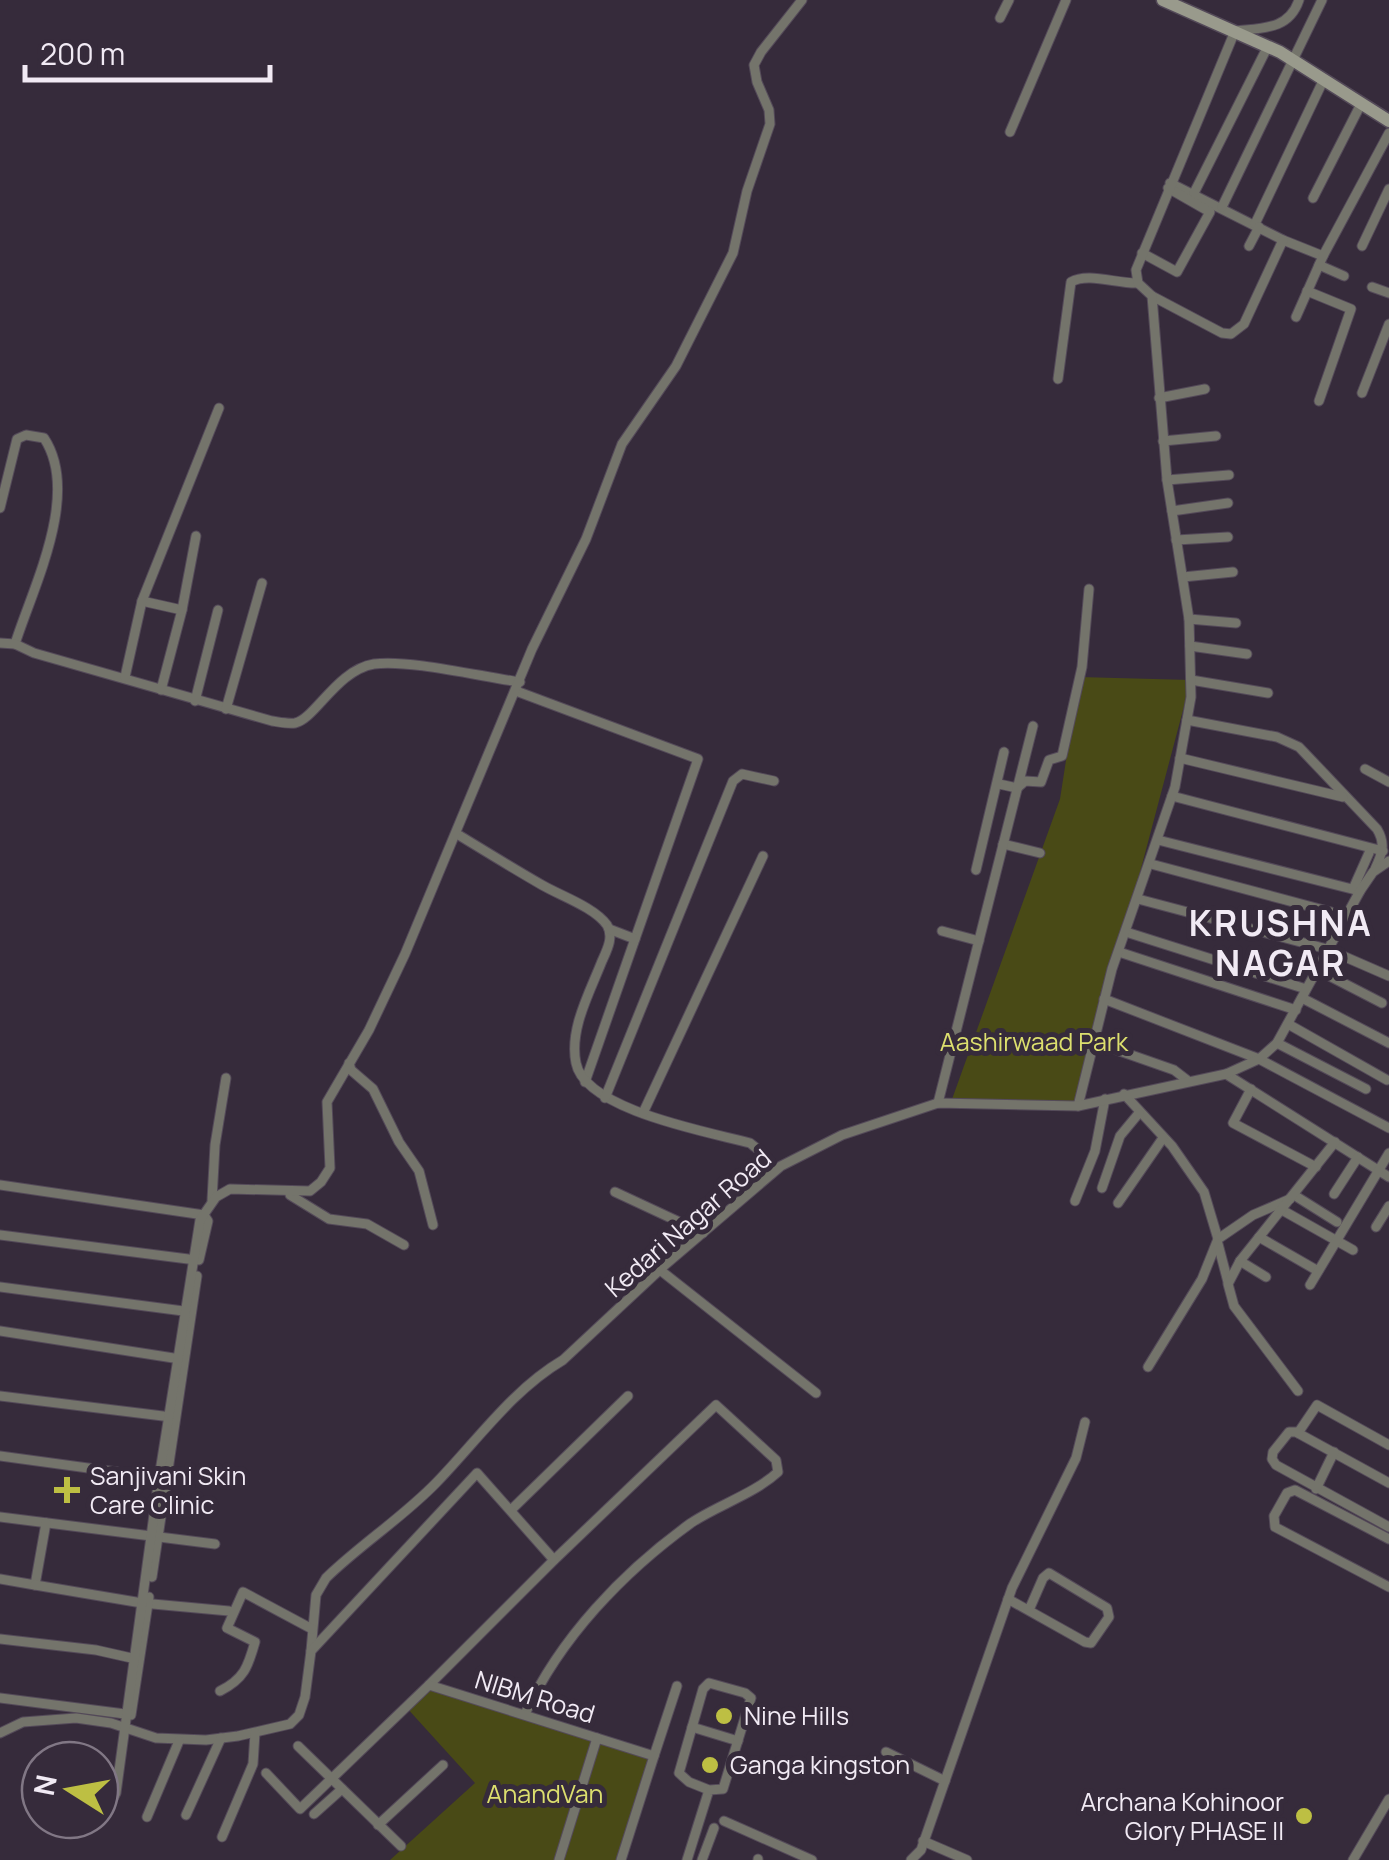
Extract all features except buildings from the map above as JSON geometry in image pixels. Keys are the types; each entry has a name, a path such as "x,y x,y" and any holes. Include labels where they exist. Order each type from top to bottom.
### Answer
{"main road":[{"path":"1163,0 1182,4 1268,46 1389,121"}],"street":[{"path":"204,1215 212,1203 230,1190 310,1192 330,1168 327,1102 369,1030 457,834 471,791 532,648 586,539 622,444 694,334 736,246 747,191 770,124 754,65 802,0"},
{"path":"1000,18 1009,0"},
{"path":"1010,132 1066,0"},
{"path":"1283,240 1244,324 1231,334 1222,333 1152,296 1138,282 1136,270 1142,253 1235,31 1283,23 1295,13 1299,0"},
{"path":"1222,207 1322,0"},
{"path":"1194,193 1268,46"},
{"path":"1250,246 1323,80"},
{"path":"1313,198 1361,104"},
{"path":"1296,317 1321,260 1389,133"},
{"path":"1169,186 1222,207 1344,276"},
{"path":"1142,253 1177,272 1210,212 1169,186"},
{"path":"1362,246 1389,188"},
{"path":"1058,380 1071,282 1081,278 1138,282"},
{"path":"1372,288 1389,293"},
{"path":"1307,291 1351,309 1319,401"},
{"path":"1078,1106 1118,952 1172,796 1191,680 1189,619 1167,480 1152,296"},
{"path":"1362,393 1389,324"},
{"path":"1159,398 1204,389"},
{"path":"124,678 142,601 219,408"},
{"path":"0,508 17,439 26,434 44,438 58,483 58,513 14,644"},
{"path":"1163,441 1216,436"},
{"path":"1167,480 1229,475"},
{"path":"1172,511 1228,503"},
{"path":"160,690 182,610 196,536"},
{"path":"1176,540 1228,537"},
{"path":"1183,578 1233,572"},
{"path":"226,710 262,583"},
{"path":"1018,788 1025,781 1040,782 1049,760 1062,756 1082,666 1089,589"},
{"path":"142,601 182,610"},
{"path":"195,700 218,610"},
{"path":"1189,619 1236,624"},
{"path":"0,642 272,721 297,723 346,677 374,664 518,686 698,759 585,1082"},
{"path":"1190,646 1247,654"},
{"path":"1191,680 1268,694"},
{"path":"1187,720 1277,736 1299,746 1378,829 1386,846 1374,872"},
{"path":"938,1103 1033,726"},
{"path":"976,870 1004,752"},
{"path":"1180,758 1347,798"},
{"path":"1366,769 1389,782"},
{"path":"606,1098 733,781 742,774 774,781"},
{"path":"999,784 1018,788"},
{"path":"1172,796 1386,846"},
{"path":"457,834 582,906 609,929 610,943 579,1020 574,1049 576,1068 585,1082 606,1098 643,1113 750,1143 772,1174"},
{"path":"1158,840 1357,890 1369,852"},
{"path":"1003,844 1040,853"},
{"path":"643,1113 763,856"},
{"name":"Kedari Nagar Road","path":"311,1651 316,1595 326,1578 436,1482 470,1443 544,1372 563,1360 781,1166 842,1135 938,1103 1078,1106 1226,1074 1259,1059 1277,1043 1357,890 1389,861"},
{"path":"1150,864 1346,916"},
{"path":"1138,899 1327,950 1389,976"},
{"path":"609,929 635,939"},
{"path":"942,931 979,941"},
{"path":"1126,932 1304,994 1389,1044"},
{"path":"1118,952 1296,1010"},
{"path":"1316,969 1382,1002"},
{"path":"1104,999 1259,1059 1389,1128"},
{"path":"1288,1024 1387,1080"},
{"path":"1094,1042 1174,1070 1187,1080"},
{"path":"1277,1043 1366,1089"},
{"path":"349,1061 351,1070 373,1089 399,1142 419,1171 433,1225"},
{"path":"1226,1074 1384,1174"},
{"path":"212,1203 215,1145 226,1078"},
{"path":"1251,1090 1233,1123 1316,1168"},
{"path":"1124,1094 1204,1192 1234,1306 1298,1391"},
{"path":"1075,1201 1096,1151 1105,1099"},
{"path":"1102,1188 1120,1136 1139,1112"},
{"path":"1118,1203 1163,1138"},
{"path":"1228,1284 1240,1261 1336,1142"},
{"path":"1310,1284 1384,1174 1389,1153"},
{"path":"1334,1194 1358,1157"},
{"path":"0,1185 204,1215 208,1221 196,1260 120,1767"},
{"path":"280,1190 307,1203 329,1220 367,1224 404,1244"},
{"path":"615,1192 703,1232"},
{"path":"1148,1367 1202,1278 1218,1240 1253,1215 1293,1196"},
{"path":"1293,1196 1338,1222"},
{"path":"1376,1226 1389,1206"},
{"path":"1282,1210 1353,1250"},
{"path":"0,1235 196,1260"},
{"path":"1259,1237 1318,1271"},
{"path":"1240,1261 1266,1278"},
{"path":"660,1270 816,1393"},
{"path":"0,1287 189,1312"},
{"path":"0,1331 181,1359"},
{"path":"0,1396 173,1417"},
{"path":"512,1509 628,1396"},
{"path":"266,1773 300,1809 716,1405 776,1460 778,1472 694,1522 619,1584 584,1622 550,1669 525,1714"},
{"path":"1298,1433 1317,1405 1389,1445"},
{"path":"911,1860 922,1850 1008,1600 1076,1458 1085,1422"},
{"path":"1389,1468 1385,1481 1298,1433 1289,1432 1272,1460 1316,1489 1389,1526"},
{"path":"1316,1489 1334,1452"},
{"path":"0,1456 163,1478"},
{"path":"0,1733 23,1722 57,1718 76,1718 178,1740 221,1738 280,1728 299,1715 310,1678 311,1651 477,1473 554,1560"},
{"path":"1389,1539 1296,1490 1287,1493 1274,1516 1275,1526 1389,1587"},
{"path":"0,1517 215,1544"},
{"path":"35,1585 46,1523"},
{"path":"1008,1600 1091,1643 1109,1617 1107,1608 1049,1573 1043,1578 1030,1610"},
{"path":"0,1579 145,1603 228,1611"},
{"path":"220,1691 247,1672 256,1642 227,1628 243,1592 312,1629"},
{"path":"0,1638 137,1659"},
{"path":"126,1729 125,1714 137,1659"},
{"path":"706,1684 745,1692 751,1698 724,1789 709,1790 685,1780 679,1773 692,1727 706,1684"},
{"name":"NIBM Road","path":"430,1685 654,1756"},
{"path":"620,1860 677,1686"},
{"path":"0,1698 125,1714"},
{"path":"692,1727 738,1741"},
{"path":"222,1837 253,1764 255,1733"},
{"path":"186,1815 221,1738"},
{"path":"559,1860 597,1738"},
{"path":"147,1817 178,1740"},
{"path":"298,1746 401,1846"},
{"path":"886,1752 944,1781"},
{"path":"378,1825 443,1765"},
{"path":"314,1814 342,1788"},
{"path":"688,1860 709,1790"},
{"path":"1353,1860 1389,1799"},
{"path":"724,1821 812,1860"},
{"path":"702,1860 714,1828"},
{"path":"922,1850 967,1860"}],"green space":[{"name":"Aashirwaad Park","path":"1079,677 1191,680 1078,1106 951,1102 1060,799"},
{"name":"AnandVan","path":"429,1685 657,1762 625,1860 390,1860 475,1783 406,1707"}],"place":[{"name":"Sanjivani Skin Care Clinic","path":"67,1490"},
{"name":"Nine Hills","path":"724,1716"},
{"name":"Ganga kingston","path":"710,1765"},
{"name":"Archana Kohinoor Glory PHASE II","path":"1304,1816"}],"district":[{"name":"KRUSHNA NAGAR","path":"1281,944"}]}
